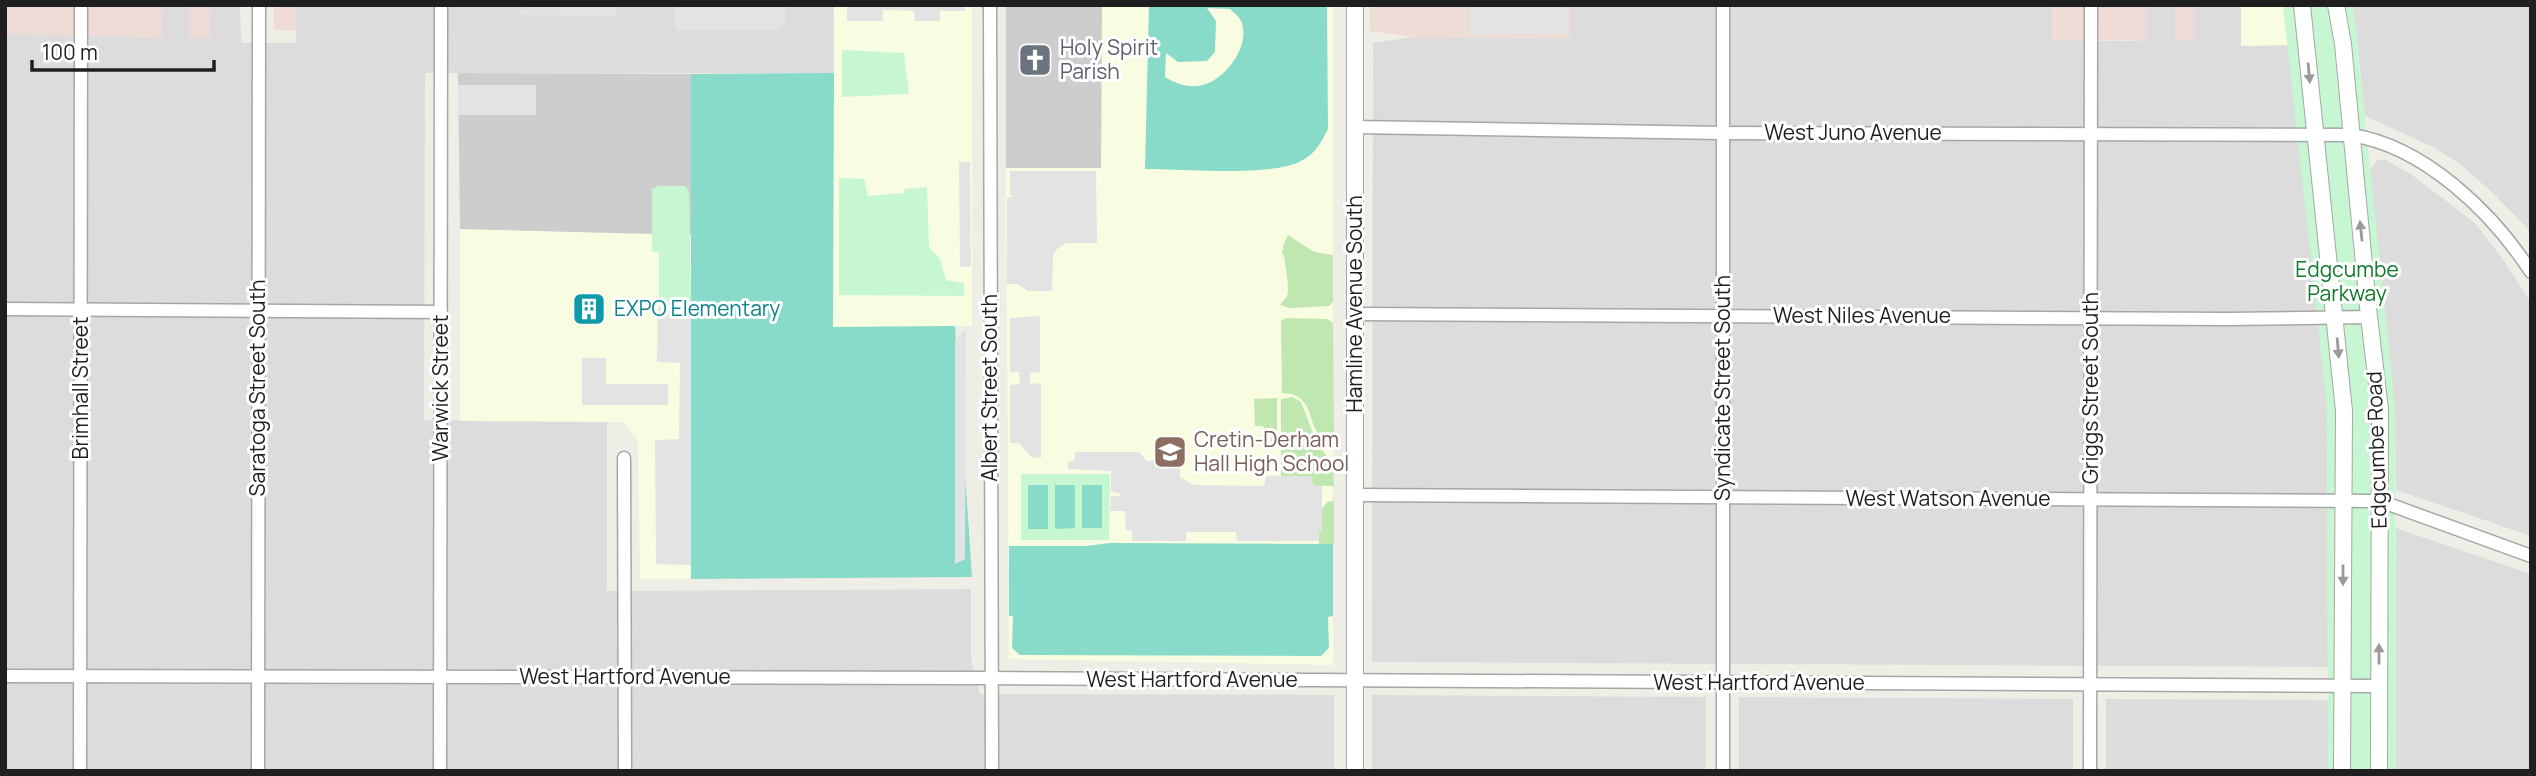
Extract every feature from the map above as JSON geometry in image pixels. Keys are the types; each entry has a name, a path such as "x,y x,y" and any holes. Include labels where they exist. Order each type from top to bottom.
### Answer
{"street":[{"name":"Brimhall Street","path":"80,771 81,5"},
{"name":"Saratoga Street South","path":"258,771 259,5"},
{"name":"Warwick Street","path":"440,771 441,5"},
{"name":"Albert Street South","path":"990,5 992,771"},
{"name":"Hamline Avenue South","path":"1355,5 1355,771"},
{"name":"Syndicate Street South","path":"1723,5 1723,771"},
{"name":"Griggs Street South","path":"2090,771 2091,5"},
{"name":"Edgcumbe Road","path":"2302,5 2344,411 2342,771"},
{"name":"Edgcumbe Road","path":"2336,5 2343,44 2380,409 2379,771"},
{"name":"West Juno Avenue","path":"1355,127 1723,133 2351,135 2376,139 2424,165 2454,186 2501,232 2531,272"},
{"path":"5,309 441,312"},
{"name":"West Niles Avenue","path":"1355,314 2369,317"},
{"path":"624,458 625,771"},
{"name":"West Watson Avenue","path":"1355,495 2380,501 2531,556"},
{"name":"West Hartford Avenue","path":"5,676 991,678 2379,686"}],"shaded area":[{"path":"5,5 161,5 162,37 5,34"},
{"path":"161,5 189,5 190,37 209,37 209,5 240,5 241,43 296,43 296,5 834,5 834,73 425,73 424,420 607,422 607,591 971,589 971,660 980,694 1334,695 1334,771 5,771 5,34 161,37"},
{"path":"189,5 209,5 210,37 189,37"},
{"path":"274,5 296,5 296,30 274,30"},
{"path":"521,5 616,5 616,16 520,15"},
{"path":"675,5 786,5 786,20 777,30 675,30"},
{"path":"834,5 972,5 972,326 833,327"},
{"path":"847,5 965,5 965,11 940,11 940,21 915,21 914,11 883,10 883,21 847,21"},
{"path":"1006,5 1102,5 1101,168 1006,168"},
{"name":"Cretin-Derham Hall High School","path":"1102,5 1333,5 1333,665 1009,659 1006,168 1101,168"},
{"path":"1149,5 1327,5 1328,129 1310,155 1288,166 1249,171 1145,169","holes":["1207,8 1230,9 1240,19 1243,31 1239,52 1225,71 1207,84 1197,86 1180,84 1165,77 1166,53 1178,62 1207,61 1215,52 1216,21"]},
{"path":"1370,5 1570,5 1570,38 1413,37 1370,31"},
{"path":"1469,5 1567,5 1568,33 1469,35"},
{"path":"1570,5 2052,5 2052,40 2129,41 2147,40 2147,5 2175,5 2175,39 2195,40 2195,5 2241,5 2241,46 2288,45 2327,405 2328,667 1372,662 1373,43 1413,37 1570,38"},
{"path":"2052,5 2147,5 2147,40 2052,40"},
{"path":"2175,5 2195,5 2195,40 2175,40"},
{"path":"2241,5 2283,5 2288,45 2241,46"},
{"path":"2353,5 2531,5 2531,232 2460,164 2433,147 2365,116"},
{"path":"458,73 691,74 691,235 460,229"},
{"path":"834,73 833,327 955,326 972,577 691,579 691,74"},
{"path":"458,85 536,85 536,115 458,115"},
{"path":"2378,160 2386,160 2412,175 2475,223 2531,303 2531,536 2396,490 2395,408 2370,169"},
{"path":"959,162 970,162 971,266 960,267"},
{"path":"1010,171 1096,171 1097,243 1066,243 1057,249 1053,255 1052,291 1028,291 1018,284 1007,284 1007,198 1014,196 1010,195"},
{"path":"460,229 691,235 691,579 640,579 638,440 623,422 460,421"},
{"path":"658,308 691,308 691,565 656,564 655,440 684,439 679,438 680,363 657,362"},
{"path":"1040,316 1040,372 1030,373 1030,383 1041,384 1041,458 1031,457 1019,443 1010,443 1010,385 1020,384 1019,372 1010,372 1010,318"},
{"path":"966,329 965,559 955,564 955,340"},
{"path":"582,358 606,358 606,384 668,384 668,405 582,405"},
{"path":"1162,444 1179,444 1180,477 1194,485 1264,486 1266,476 1311,476 1312,485 1322,486 1322,531 1319,532 1319,541 1237,541 1236,532 1186,532 1186,541 1132,541 1132,531 1126,530 1125,511 1110,511 1111,496 1121,494 1111,491 1111,471 1068,469 1068,463 1075,460 1075,452 1139,452 1147,461 1161,461"},
{"path":"1028,485 1048,485 1048,529 1028,529"},
{"path":"1055,485 1075,485 1075,528 1055,529"},
{"path":"1082,485 1102,485 1102,528 1082,528"},
{"path":"2396,528 2531,574 2531,771 2396,771"},
{"path":"1110,543 1333,544 1333,616 1328,617 1329,648 1321,656 1020,655 1012,648 1009,546 1086,546"},
{"path":"1372,695 1706,697 1706,771 1372,771"},
{"path":"1739,697 2073,699 2073,771 1739,771"},
{"path":"2106,699 2328,700 2328,771 2106,771"}],"green space":[{"name":"Edgcumbe Parkway","path":"2283,5 2353,5 2395,408 2396,771 2328,771 2327,406"},
{"path":"842,50 904,53 909,94 842,97"},
{"path":"839,178 864,179 868,196 904,193 905,189 927,187 929,247 940,259 946,280 964,283 964,296 839,295"},
{"path":"658,186 685,186 689,191 691,305 667,305 659,298 659,253 652,251 652,189"},
{"path":"1288,235 1314,252 1333,255 1333,302 1329,306 1289,308 1280,305 1288,293 1282,253"},
{"path":"1285,318 1327,319 1333,323 1334,441 1324,439 1318,434 1308,408 1302,401 1294,395 1282,393 1281,321"},
{"path":"1293,397 1301,402 1316,441 1281,441 1281,399"},
{"path":"1277,398 1277,442 1270,441 1273,434 1270,430 1255,426 1254,399"},
{"path":"1281,445 1319,445 1333,466 1334,486 1313,486 1311,476 1281,476"},
{"path":"1021,474 1110,474 1109,540 1021,540"},
{"path":"1334,501 1334,544 1319,544 1322,509 1327,502"}],"place":[{"name":"Holy Spirit Parish","path":"1035,60"},
{"name":"EXPO Elementary","path":"589,309"},
{"name":"Cretin-Derham Hall High School","path":"1170,452"}]}
